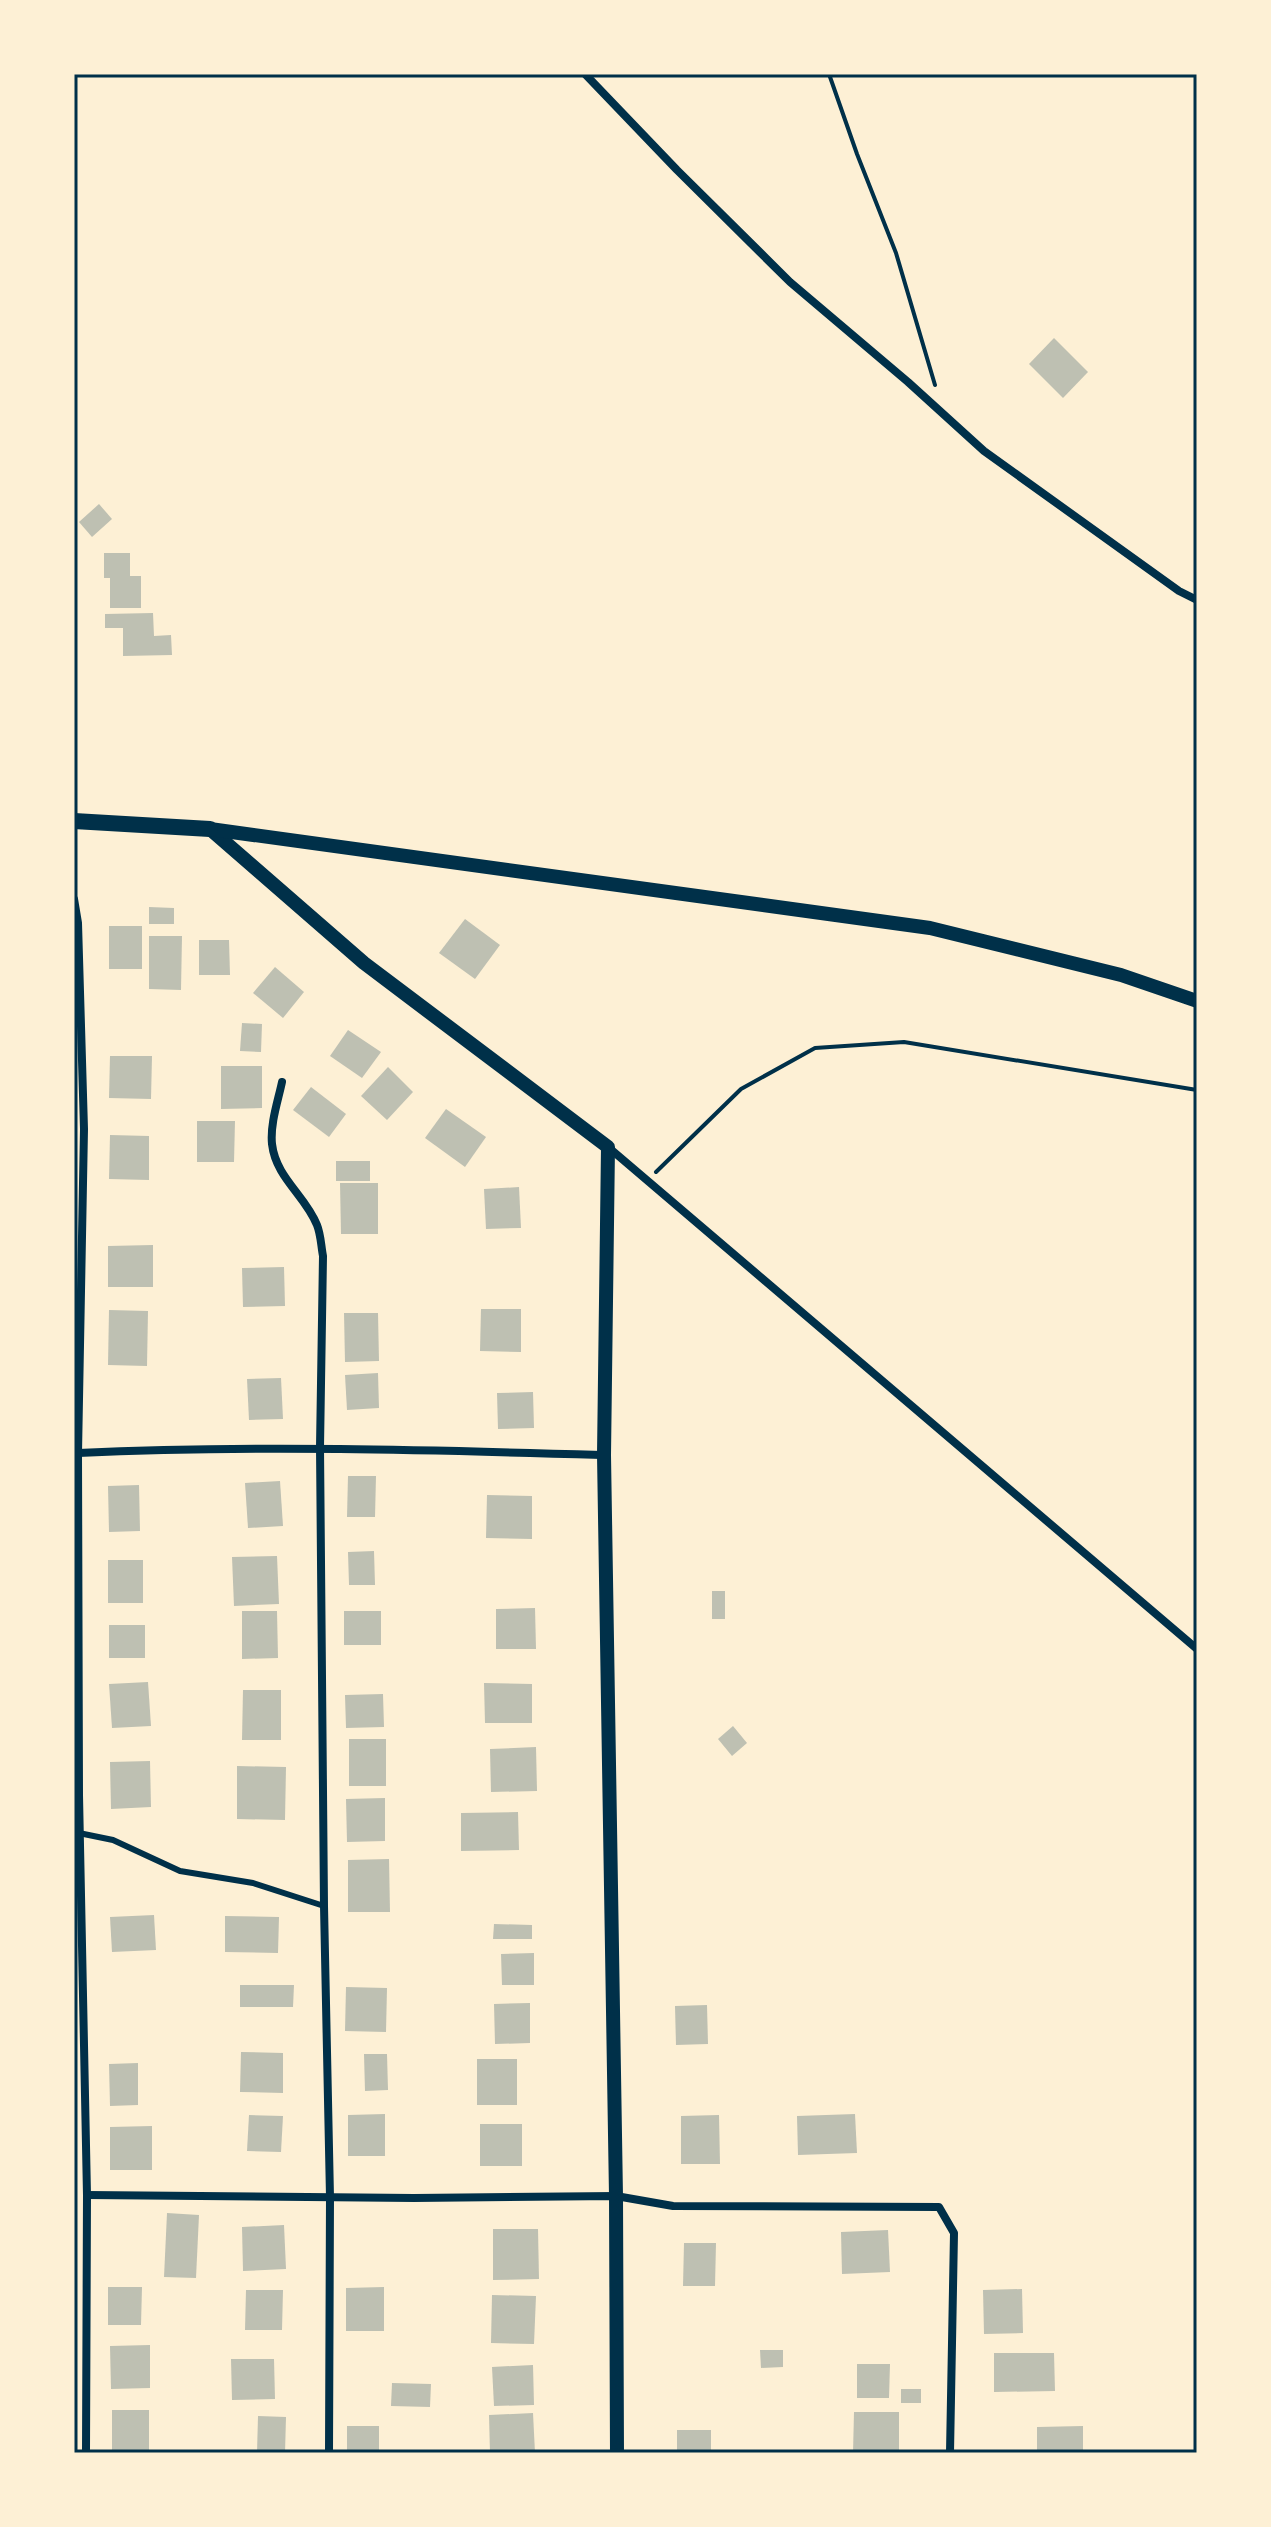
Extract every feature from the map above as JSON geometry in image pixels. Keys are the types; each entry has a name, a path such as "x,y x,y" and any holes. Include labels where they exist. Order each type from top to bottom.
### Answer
{"main road":[{"path":"74,821 210,829"}],"street":[{"path":"585,74 790,282 943,415 995,459 1179,591 1197,600"},
{"path":"210,829 930,928 1121,975 1197,1001"},
{"path":"210,829 364,963 608,1147 1197,1649"},
{"path":"74,899 78,923 84,1129 76,1832 87,2195 86,2453"},
{"path":"282,1082 272,1144 280,1173 300,1195 317,1226 323,1256 320,1447 330,2197 329,2453"},
{"path":"608,1147 604,1455 617,2453"},
{"path":"78,1453 195,1447 320,1447 604,1455"},
{"path":"87,2195 616,2196 673,2206 939,2207 954,2233 950,2453"}],"lane":[{"path":"76,1832 113,1840 180,1871 253,1883 324,1906"}],"path":[{"path":"829,74 896,253 943,415"},
{"path":"647,1180 741,1089 815,1048 904,1042 1197,1090"}],"building":[{"path":"1054,338 1088,372 1063,398 1029,364"},
{"path":"99,504 112,519 92,537 79,522"},
{"path":"104,553 130,553 130,576 141,576 141,608 110,608 110,578 104,578"},
{"path":"153,613 154,636 171,635 172,655 123,656 123,628 105,628 105,614"},
{"path":"149,907 174,908 174,924 149,924"},
{"path":"465,919 500,945 475,979 439,953"},
{"path":"109,926 142,926 142,969 109,969"},
{"path":"149,936 182,936 181,990 149,989"},
{"path":"199,940 229,940 230,975 199,975"},
{"path":"275,967 304,992 283,1018 253,993"},
{"path":"242,1023 262,1024 261,1052 240,1051"},
{"path":"348,1030 381,1052 362,1078 330,1056"},
{"path":"110,1056 152,1056 151,1099 109,1098"},
{"path":"221,1066 262,1066 262,1108 221,1109"},
{"path":"388,1067 413,1092 387,1120 361,1096"},
{"path":"311,1087 346,1114 329,1137 293,1110"},
{"path":"446,1109 486,1137 465,1167 425,1138"},
{"path":"197,1121 235,1121 234,1162 197,1162"},
{"path":"110,1135 149,1136 149,1180 109,1179"},
{"path":"336,1161 370,1161 370,1181 336,1181"},
{"path":"340,1183 378,1183 378,1234 341,1234"},
{"path":"519,1187 521,1228 486,1229 484,1189"},
{"path":"153,1245 153,1287 108,1287 108,1246"},
{"path":"284,1267 285,1306 243,1307 242,1268"},
{"path":"481,1309 521,1309 521,1352 480,1351"},
{"path":"109,1310 148,1311 147,1366 108,1365"},
{"path":"344,1313 378,1313 379,1361 345,1362"},
{"path":"378,1373 379,1408 347,1410 345,1375"},
{"path":"281,1378 283,1419 249,1420 247,1379"},
{"path":"533,1392 534,1428 498,1429 497,1393"},
{"path":"348,1476 376,1476 375,1517 347,1517"},
{"path":"280,1481 283,1526 248,1528 245,1483"},
{"path":"139,1485 140,1531 109,1532 108,1486"},
{"path":"487,1495 532,1496 532,1539 486,1538"},
{"path":"374,1551 375,1585 349,1585 348,1552"},
{"path":"277,1556 279,1604 234,1606 232,1557"},
{"path":"108,1560 143,1560 143,1603 108,1603"},
{"path":"712,1591 725,1591 725,1619 712,1619"},
{"path":"535,1608 536,1649 496,1649 496,1609"},
{"path":"242,1611 277,1611 278,1658 242,1659"},
{"path":"344,1611 381,1611 381,1645 344,1645"},
{"path":"109,1625 145,1625 145,1658 109,1658"},
{"path":"148,1682 151,1726 112,1728 109,1684"},
{"path":"484,1683 532,1684 532,1723 485,1723"},
{"path":"243,1690 281,1690 281,1740 242,1740"},
{"path":"383,1694 384,1727 346,1728 345,1695"},
{"path":"733,1726 747,1743 732,1756 718,1739"},
{"path":"349,1739 386,1739 386,1786 349,1786"},
{"path":"536,1747 537,1791 491,1792 490,1749"},
{"path":"150,1761 151,1807 111,1809 110,1762"},
{"path":"237,1766 286,1767 285,1820 237,1819"},
{"path":"385,1798 385,1841 347,1842 346,1799"},
{"path":"518,1812 519,1850 461,1851 461,1813"},
{"path":"389,1859 390,1912 348,1912 348,1860"},
{"path":"154,1915 156,1950 112,1952 110,1917"},
{"path":"225,1916 279,1917 278,1953 225,1952"},
{"path":"494,1924 532,1925 532,1939 493,1939"},
{"path":"534,1953 534,1985 502,1985 501,1954"},
{"path":"240,1985 294,1985 293,2007 240,2007"},
{"path":"346,1987 387,1988 386,2032 345,2031"},
{"path":"530,2003 530,2043 495,2044 494,2004"},
{"path":"707,2005 708,2044 676,2045 675,2006"},
{"path":"241,2052 283,2053 283,2093 240,2092"},
{"path":"364,2054 387,2054 388,2090 365,2091"},
{"path":"477,2059 517,2059 517,2105 477,2105"},
{"path":"138,2063 138,2105 110,2106 109,2064"},
{"path":"385,2114 385,2156 348,2156 348,2115"},
{"path":"855,2114 857,2153 798,2155 797,2116"},
{"path":"249,2115 283,2116 281,2152 247,2151"},
{"path":"719,2115 720,2164 681,2164 681,2116"},
{"path":"480,2124 522,2124 522,2166 480,2166"},
{"path":"152,2126 152,2170 110,2170 110,2127"},
{"path":"167,2213 199,2215 196,2278 164,2277"},
{"path":"284,2225 286,2269 243,2271 242,2227"},
{"path":"493,2229 538,2229 539,2279 493,2280"},
{"path":"888,2230 890,2272 842,2274 841,2232"},
{"path":"684,2243 716,2243 715,2286 683,2286"},
{"path":"108,2287 142,2287 141,2325 108,2325"},
{"path":"384,2287 384,2331 346,2331 346,2288"},
{"path":"1022,2289 1023,2333 984,2334 983,2290"},
{"path":"246,2290 283,2290 282,2330 245,2330"},
{"path":"492,2295 536,2296 534,2344 491,2343"},
{"path":"150,2345 150,2388 111,2389 110,2346"},
{"path":"760,2350 783,2350 783,2367 761,2368"},
{"path":"994,2353 1054,2353 1055,2391 994,2392"},
{"path":"231,2359 274,2359 275,2399 232,2400"},
{"path":"857,2364 890,2364 889,2398 857,2398"},
{"path":"533,2365 534,2405 494,2406 492,2367"},
{"path":"392,2383 431,2384 430,2407 391,2406"},
{"path":"901,2389 921,2389 921,2403 901,2403"},
{"path":"112,2410 149,2410 149,2453 112,2453"},
{"path":"854,2412 899,2412 899,2453 853,2453"},
{"path":"533,2413 535,2453 490,2453 489,2415"},
{"path":"258,2416 286,2417 285,2453 257,2453"},
{"path":"347,2426 379,2426 379,2453 347,2453"},
{"path":"1083,2426 1083,2453 1037,2453 1037,2427"},
{"path":"677,2430 711,2430 711,2453 677,2453"}]}
